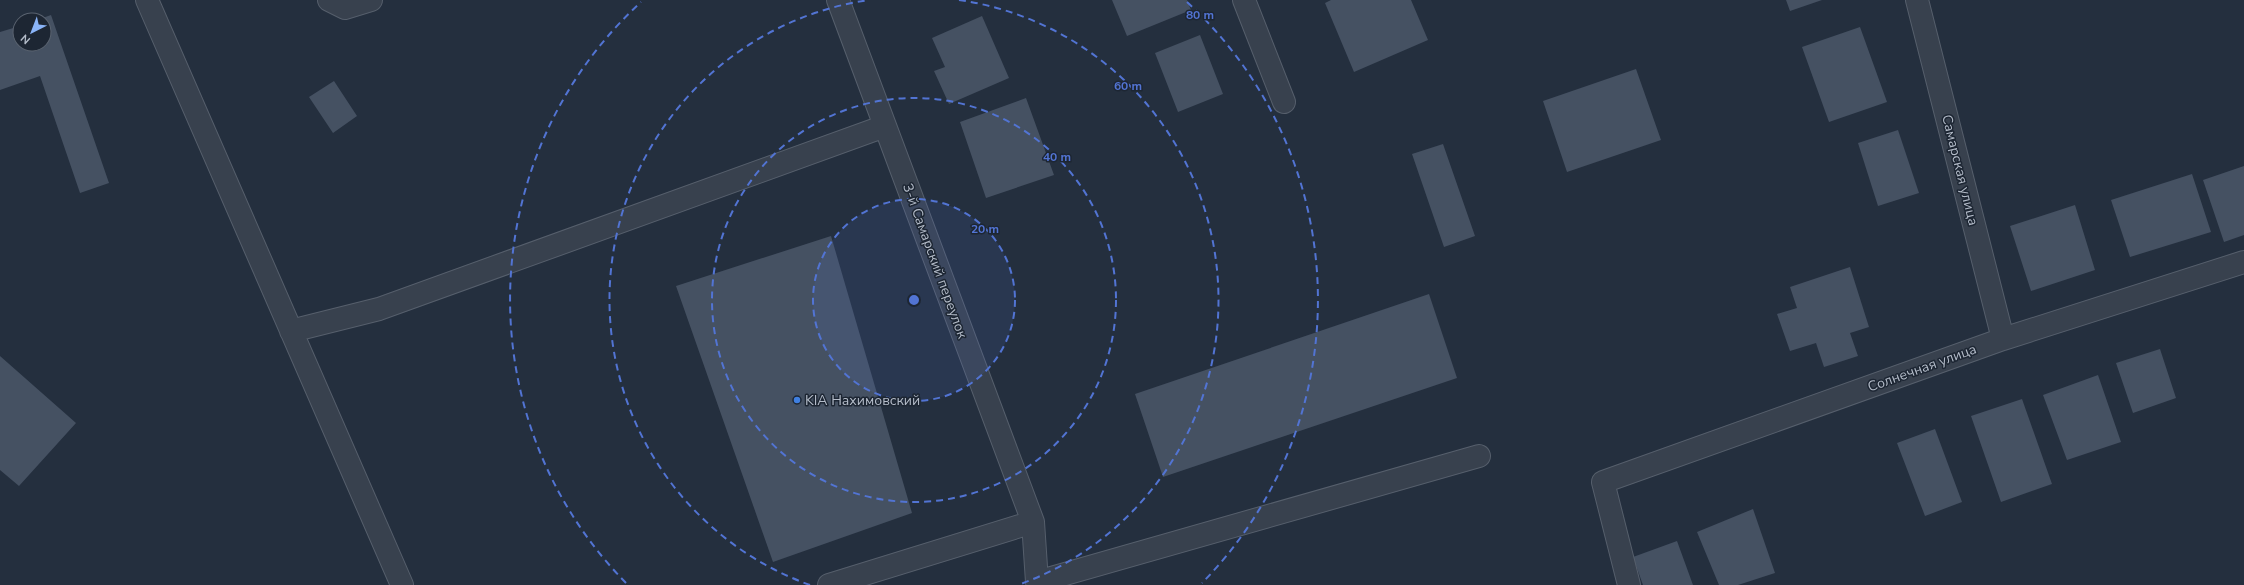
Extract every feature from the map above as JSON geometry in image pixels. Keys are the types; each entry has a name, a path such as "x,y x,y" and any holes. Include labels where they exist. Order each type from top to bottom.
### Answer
{"street":[{"path":"147,0 402,585"},
{"path":"329,0 345,8 371,0"},
{"name":"3-й Самарский переулок","path":"838,0 1032,522 1038,584"},
{"path":"1244,0 1284,102"},
{"name":"Самарская улица","path":"1917,0 2003,339"},
{"path":"291,330 379,309 885,126"},
{"name":"Солнечная улица","path":"1629,585 1603,482 2003,339 2244,262"},
{"path":"1038,584 1479,456"},
{"path":"829,585 1032,522"}],"building":[{"path":"1112,0 1187,0 1191,10 1127,36"},
{"path":"1331,0 1411,0 1428,40 1354,72 1325,3"},
{"path":"1786,0 1822,0 1790,11"},
{"path":"982,16 1009,78 949,104 934,71 945,67 932,38"},
{"path":"52,18 109,183 80,193 40,76 0,90 0,32 12,28 12,52 52,52"},
{"path":"1860,27 1887,102 1829,122 1802,47"},
{"path":"1200,35 1223,94 1178,112 1155,53"},
{"path":"1636,69 1661,140 1567,172 1543,101"},
{"path":"334,81 357,116 333,133 309,97"},
{"path":"1026,98 1054,175 986,198 960,122"},
{"path":"1898,130 1919,193 1878,206 1858,143"},
{"path":"1443,144 1475,236 1444,247 1412,154"},
{"path":"2244,166 2244,235 2224,242 2203,180"},
{"path":"2192,174 2211,232 2130,257 2111,200"},
{"path":"2075,205 2095,270 2031,291 2010,226"},
{"name":"KIA Нахимовский","path":"831,236 912,513 773,562 676,286"},
{"path":"1850,267 1869,327 1850,333 1858,356 1824,367 1816,343 1790,351 1777,314 1797,308 1790,287"},
{"path":"1429,294 1457,378 1163,477 1135,394"},
{"path":"2160,349 2176,398 2133,413 2116,363"},
{"path":"0,356 76,423 19,486 0,470"},
{"path":"2098,375 2121,442 2067,460 2043,395"},
{"path":"2022,399 2052,484 2001,502 1971,416"},
{"path":"1935,429 1962,502 1925,516 1897,443"},
{"path":"1753,509 1775,573 1738,585 1719,585 1697,532"},
{"path":"1677,541 1693,585 1643,585 1633,557"}],"place":[{"name":"KIA Нахимовский","path":"797,400"}]}
